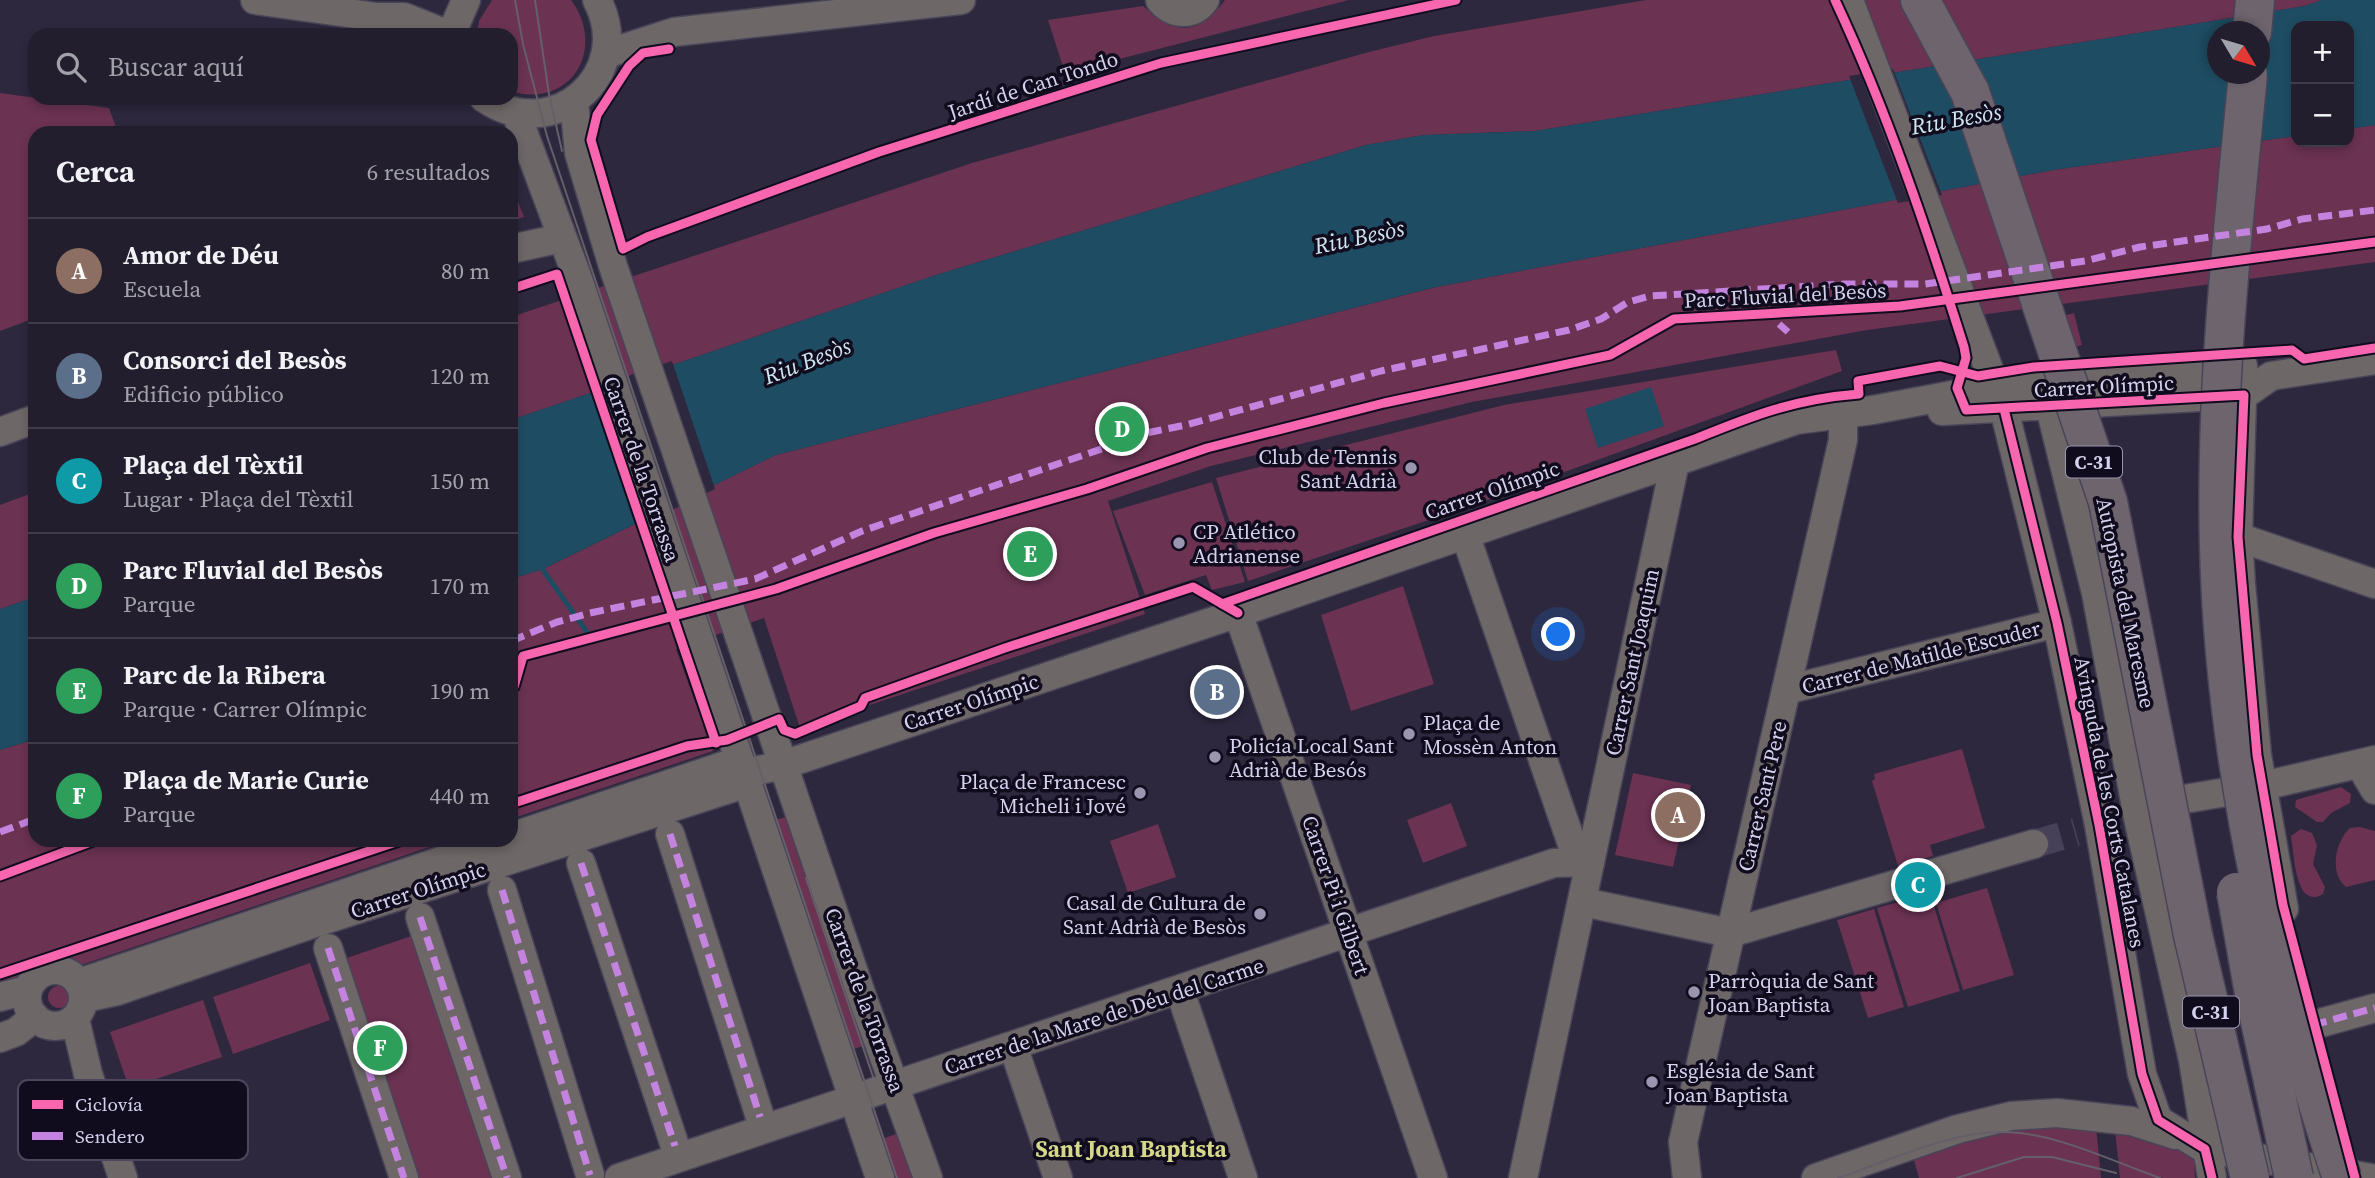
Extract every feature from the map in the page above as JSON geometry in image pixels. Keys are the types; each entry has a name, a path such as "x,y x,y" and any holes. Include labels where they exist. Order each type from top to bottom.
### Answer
{"highway":[{"path":"1920,0 1970,92"},
{"name":"Autopista del Maresme","path":"1942,0 1970,92 2108,502 2193,935 2250,1178"},
{"path":"2239,21 2241,0"},
{"path":"2253,21 2255,0"},
{"name":"C-31","path":"2233,84 2212,282 2204,431 2204,552 2217,773 2254,993 2294,1178"},
{"path":"2248,84 2236,378 2219,546 2226,657 2239,775 2271,934 2321,1115 2355,1178"},
{"name":"C-31","path":"2204,431 2236,378"}],"street":[{"path":"255,0 376,17 414,9 440,28"},
{"path":"606,54 666,33 961,0"},
{"path":"1160,0 1167,8 1185,13 1194,10 1205,0"},
{"name":"Avinguda de les Corts Catalanes","path":"1849,0 1999,398 2057,623 2091,824 2142,1074 2158,1120 2205,1149"},
{"path":"600,5 625,23 666,33"},
{"path":"499,105 516,113 556,111 574,101 590,86 606,54 607,27 600,5"},
{"name":"Carrer de la Torrassa","path":"574,101 579,153 613,266 783,765 928,1178"},
{"name":"Carrer de la Torrassa","path":"516,113 578,279 880,1178"},
{"path":"518,247 562,237"},
{"path":"1816,1178 1958,1129 2011,1116 2057,1114 2131,1121 2205,1149 2355,1178 2283,905 2257,755 2238,537 2236,378 2271,376 2375,360"},
{"name":"Carrer Olímpic","path":"518,835 726,765 746,773 783,765 1238,613 1796,420 1873,410 2236,378"},
{"name":"Avinguda de les Corts Catalanes","path":"2047,395 2096,593 2138,812 2193,1060 2205,1149 2212,1178"},
{"name":"Carrer Sant Pere","path":"1687,1178 1683,1142 1843,440 1843,414"},
{"path":"0,432 28,422"},
{"name":"Carrer Sant Joaquim","path":"1523,1178 1675,462"},
{"path":"1465,534 1572,844 1590,862"},
{"path":"2238,537 2375,584"},
{"name":"Carrer Pi i Gilbert","path":"1238,613 1433,1178"},
{"name":"Carrer de Matilde Escuder","path":"1786,690 2057,623"},
{"path":"2091,824 2138,812 2264,791 2367,763 2375,790"},
{"name":"Carrer Olímpic","path":"80,1000 117,991 314,923 735,787 746,773"},
{"path":"670,834 760,1117"},
{"path":"1583,902 1730,933 2034,844"},
{"name":"Carrer Olímpic","path":"80,1000 484,847"},
{"name":"Carrer de la Mare de Déu del Carme","path":"619,1178 679,1161 853,1098 896,1087 1553,863 1590,862"},
{"path":"581,863 679,1161"},
{"path":"502,890 590,1175"},
{"path":"420,917 507,1178"},
{"path":"328,948 404,1178"},
{"path":"80,1000 54,1026 13,1015 38,975 47,971 65,971 80,1000 90,1080"},
{"path":"1180,991 1243,1178"},
{"path":"2313,1025 2375,1008"},
{"path":"1013,1046 1058,1178"},
{"name":"Avinguda de les Corts Catalanes","path":"2131,1121 2140,1103 2142,1074"},
{"path":"117,1160 123,1178"}],"shaded area":[{"path":"492,0 571,0 581,18 585,37 584,55 577,71 566,83 551,92 532,95 518,92 518,28 478,28 479,21"},
{"path":"1225,0 1349,0 1065,73 1048,20 1143,6 1166,22 1186,28 1205,21"},
{"path":"1646,0 2322,0 2305,6 1535,131 1424,135 1366,145 936,275 518,418 518,315 972,163 1434,36"},
{"path":"0,93 28,97 28,105 87,105 109,108 115,126 28,126 28,321 0,331"},
{"path":"2375,125 2375,262 1867,330 1472,402 1211,466 1108,501 1145,614 800,728 764,618 676,649 713,751 518,817 518,577 543,569 776,455 1436,287 2053,170 2291,137 2291,147 2354,147 2354,128"},
{"path":"518,202 524,217 518,219"},
{"path":"2074,313 2082,345 2044,355 2036,323"},
{"name":"Club de Tennis Sant Adrià","path":"1836,350 1842,371 1485,501 1248,581 1216,478 1504,405"},
{"name":"CP Atlético Adrianense","path":"1212,482 1245,582 1212,590 1206,575 1145,595 1113,511"},
{"path":"28,495 28,599 0,609 0,505"},
{"path":"1403,586 1434,684 1351,711 1321,615"},
{"path":"28,741 28,847 429,847 78,966 68,962 48,965 0,989 0,750"},
{"path":"1962,749 1985,828 1930,845 1933,856 1898,866 1872,781 1875,779 1874,774"},
{"path":"1633,773 1691,785 1673,867 1615,855"},
{"path":"2341,787 2351,794 2350,803 2331,813 2323,822 2317,822 2295,807 2296,800"},
{"path":"1451,803 1467,846 1423,863 1407,820"},
{"path":"792,815 868,1044 846,1052 769,822"},
{"path":"1158,824 1176,877 1128,893 1110,841"},
{"path":"2360,827 2375,831 2375,880 2346,887 2337,874 2338,849 2350,828"},
{"path":"2301,829 2312,833 2317,845 2313,864 2325,887 2323,894 2314,897 2301,888 2295,866 2291,836"},
{"path":"1987,888 2014,975 1963,990 1936,903"},
{"path":"1930,893 1960,991 1908,1007 1877,908"},
{"path":"1874,909 1904,1007 1868,1018 1837,920"},
{"path":"429,930 514,1178 395,1178 323,966"},
{"path":"310,963 330,1020 233,1054 213,997"},
{"path":"59,986 67,989 70,997 67,1005 59,1008 51,1005 48,997 51,989"},
{"path":"203,1000 222,1057 153,1080 126,1080 110,1032"},
{"path":"1986,1126 2096,1126 2101,1178 1919,1178 1911,1150"},
{"path":"2115,1129 2171,1144 2194,1158 2195,1178 2120,1178"},
{"path":"899,1133 914,1178 888,1178 876,1141"}],"water":[{"name":"Riu Besòs","path":"2322,0 2375,0 2375,125 2354,128 2354,21 2291,21 2291,137 2053,170 1436,287 776,455 543,569 518,577 518,418 936,275 1366,145 1424,135 1535,131 2207,22 2207,84 2270,84 2270,21 2213,21 2305,6"},
{"path":"1651,387 1664,426 1598,448 1585,409"},
{"path":"28,599 28,741 0,750 0,609"}],"pier":[{"path":"1893,69 1942,195 1898,203 1849,76"},
{"path":"672,361 715,489 638,527 590,389"}],"waterway":[{"path":"538,563 587,632"}],"tunnel":[{"path":"2034,844 2076,832"}],"tram line":[{"path":"515,0 523,44 547,136 897,1178"},
{"path":"535,0 549,94 562,151"},
{"path":"806,878 873,1077"},
{"path":"1838,1178 1939,1142 1981,1133 2002,1132 2022,1133 2062,1142 2160,1178"},
{"path":"1957,1178 2024,1157 2052,1157 2116,1173"}],"marked path":[{"path":"518,638 557,622 590,613 755,579 862,531 1151,432 1186,425 1381,371 1569,330 1601,319 1628,302 1650,296 1844,284 1925,284 2085,261 2140,247 2267,229 2302,219 2375,210"},
{"path":"1779,324 1788,332"},
{"path":"0,832 28,822"},
{"path":"670,834 760,1117"},
{"path":"581,863 675,1146"},
{"path":"502,890 590,1175"},
{"path":"420,917 507,1178"},
{"path":"328,948 404,1178"},
{"path":"2313,1025 2375,1008"}],"cycle path":[{"name":"Jardí de Can Tondo","path":"669,49 643,53 629,66 597,115 591,140 623,249 647,237 879,152 1161,63 1456,0"},
{"path":"1835,0 1889,128 1950,303 1966,358 1957,388 1966,410 2244,395 2238,537 2257,755 2283,905 2355,1178"},
{"name":"Parc Fluvial del Besòs","path":"518,673 523,656 776,589 934,533 1087,489 1207,448 1384,403 1610,355 1674,319 1900,306 2375,242"},
{"path":"518,287 557,274 716,743"},
{"path":"1222,604 1756,416 1795,404 1859,394 1858,381 1940,366 1978,376 2034,367 2292,350 2304,359 2375,348"},
{"path":"2004,409 2057,623 2099,825 2142,1074 2158,1120 2205,1149 2212,1178"},
{"path":"518,802 687,746 727,740 779,719 784,730 795,734 861,706 865,698 1005,648 1193,587 1238,613"},
{"path":"0,876 77,847"},
{"path":"0,974 381,847"}],"place":[{"name":"Parc Fluvial del Besòs","path":"1122,429"},
{"name":"Club de Tennis Sant Adrià","path":"1411,468"},
{"name":"CP Atlético Adrianense","path":"1179,543"},
{"name":"Parc de la Ribera","path":"1030,554"},
{"name":"Consorci del Besòs","path":"1217,692"},
{"name":"Plaça de Mossèn Anton","path":"1409,734"},
{"name":"Policía Local Sant Adrià de Besós","path":"1215,757"},
{"name":"Plaça de Francesc Micheli i Jové","path":"1140,793"},
{"name":"Amor de Déu","path":"1678,815"},
{"name":"Plaça del Tèxtil","path":"1918,885"},
{"name":"Casal de Cultura de Sant Adrià de Besòs","path":"1260,914"},
{"name":"Parròquia de Sant Joan Baptista","path":"1694,992"},
{"name":"Plaça de Marie Curie","path":"380,1048"},
{"name":"Església de Sant Joan Baptista","path":"1652,1082"}],"district":[{"name":"Sant Joan Baptista","path":"1131,1149"}]}
